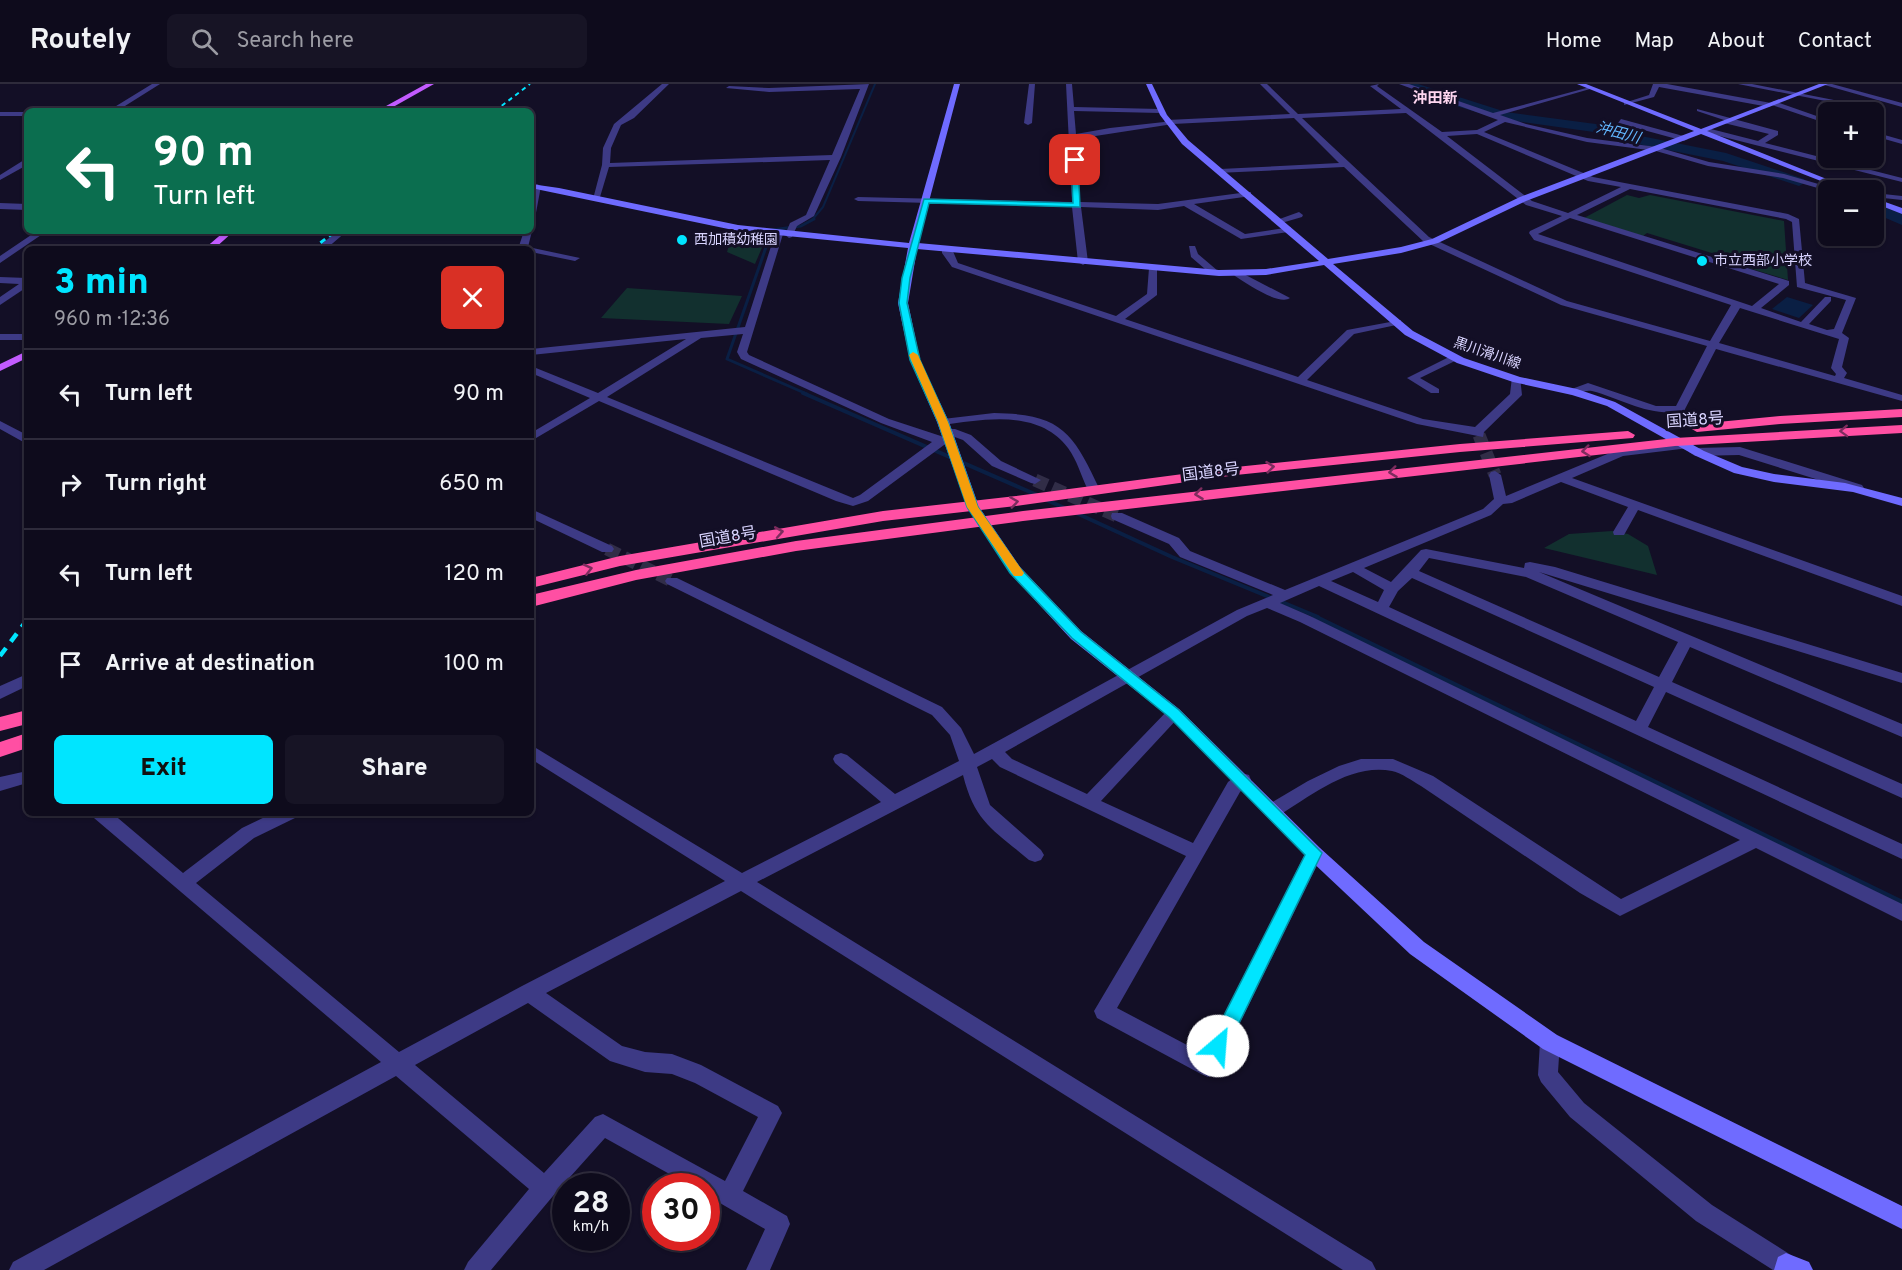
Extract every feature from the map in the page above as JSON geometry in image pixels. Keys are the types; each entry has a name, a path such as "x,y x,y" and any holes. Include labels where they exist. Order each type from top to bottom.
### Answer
{"highway":[{"name":"国道8号","path":"534,582 620,561 785,531 883,516 973,507 1236,471 1780,420 1902,413"},
{"name":"国道8号","path":"534,600 636,575 796,546 982,521 1218,492 1685,447 1902,429"},
{"path":"0,718 24,715"},
{"path":"0,724 24,716"},
{"path":"0,743 24,739"},
{"path":"0,750 24,739"}],"main road":[{"path":"387,108 432,84"},
{"path":"212,246 226,234"},
{"path":"0,368 24,356"}],"street":[{"path":"117,108 157,84"},
{"path":"596,197 606,165 607,148 618,124 631,116 666,84"},
{"path":"957,84 914,246 903,303 915,360 973,507 1015,570 1076,635 1174,713 1314,853 1417,948 1550,1042 1902,1218"},
{"path":"1028,123 1032,84"},
{"path":"1069,84 1074,137 1078,235 1083,262"},
{"name":"黒川滑川線","path":"1148,84 1160,111 1185,142 1325,262 1429,346 1453,358 1516,380 1573,392 1615,405 1685,447 1738,470 1776,479 1838,485 1902,502"},
{"path":"1263,84 1426,239 1435,241 1564,303 1902,398"},
{"path":"1376,84 1373,86 1440,134 1523,199 1570,216 1786,283 1754,309"},
{"path":"1402,84 1503,120 1579,138 1657,149 1708,164 1784,176 1818,185"},
{"path":"1626,104 1652,96 1656,84 1772,104 1818,119"},
{"path":"1742,84 1836,101"},
{"path":"534,186 738,228 784,234 1238,274 1266,272 1401,250 1435,241 1523,199 1825,84 1902,105"},
{"path":"729,88 866,86 837,158 810,216 793,225 784,234 742,352 745,357 885,421 945,434 957,432 969,437 991,461 1035,480"},
{"path":"1494,115 1584,86 1825,180"},
{"path":"1071,109 1160,111"},
{"path":"1699,110 1775,133 1759,143"},
{"path":"1074,137 1168,123 1406,111"},
{"path":"0,114 24,114"},
{"path":"1440,134 1478,132 1503,120"},
{"path":"1621,121 1684,139"},
{"path":"1704,131 1902,180"},
{"path":"1478,132 1581,176 1788,217 1796,221 1800,285 1832,297"},
{"path":"1884,137 1902,142"},
{"path":"606,165 837,158"},
{"path":"0,178 24,164"},
{"path":"1220,171 1346,165"},
{"path":"1630,186 1533,232 1537,238 1844,338 1836,368 1842,374 1838,380"},
{"path":"879,199 884,187"},
{"path":"858,199 1158,207 1248,194"},
{"path":"1884,197 1902,198"},
{"path":"1884,202 1902,211"},
{"path":"1187,204 1244,237"},
{"path":"0,206 24,207"},
{"path":"1278,220 1299,215"},
{"path":"1228,242 1288,229"},
{"path":"0,260 39,234"},
{"path":"324,246 339,234"},
{"path":"1192,248 1194,255 1215,273"},
{"path":"947,249 955,265 1421,422 1478,433 1516,395 1516,380"},
{"path":"534,250 575,258"},
{"path":"1118,319 1152,295 1154,268"},
{"path":"1238,274 1258,287 1285,298"},
{"path":"0,280 24,282"},
{"path":"0,302 24,284"},
{"path":"1782,286 1832,297 1851,298 1838,332 1835,334"},
{"path":"1806,322 1832,297"},
{"path":"1573,392 1588,386 1655,409 1680,409 1712,346 1737,304"},
{"path":"1301,380 1351,332 1397,322"},
{"path":"13,337 24,328"},
{"path":"534,352 749,330"},
{"path":"534,436 701,335"},
{"path":"0,337 24,337"},
{"path":"1435,391 1412,378 1453,358"},
{"path":"534,370 853,502 864,498 945,434 987,415 1012,416 1035,421 1058,431 1072,445 1094,490"},
{"path":"0,424 24,438"},
{"path":"21,1270 529,992 994,752 1242,614 1487,512 1500,500 1508,500 1563,479 1622,453 1685,447 1748,453 1867,491"},
{"path":"1495,475 1500,500"},
{"path":"1563,479 1902,602"},
{"path":"1619,532 1635,505"},
{"path":"534,514 607,549"},
{"path":"1117,516 1174,541 1185,554 1285,595"},
{"path":"1427,545 1550,570 1902,678"},
{"path":"1382,609 1392,588 1426,553 1530,573 1902,731"},
{"path":"1353,567 1392,588"},
{"path":"1410,572 1902,791"},
{"path":"672,581 937,711 956,729 969,764 981,808 1035,855"},
{"path":"1319,581 1902,852"},
{"path":"1267,603 1305,618 1902,913"},
{"path":"1639,730 1686,640"},
{"path":"0,693 24,681"},
{"path":"1089,803 1174,713"},
{"path":"994,752 1006,764 1197,853"},
{"path":"534,753 1364,1270"},
{"path":"841,759 895,804"},
{"path":"1272,811 1348,768 1391,765 1426,781 1586,888 1620,908 1756,840"},
{"path":"0,784 24,778"},
{"path":"1243,780 1234,787 1104,1011 1208,1067 1314,853"},
{"path":"104,816 545,1188"},
{"path":"183,883 248,833 283,816"},
{"path":"529,992 617,1054 645,1062 672,1064 701,1075 771,1113 729,1196"},
{"path":"1550,1042 1548,1075 1577,1110 1704,1213 1791,1268"},
{"path":"476,1270 545,1188 603,1125 779,1224 758,1270"}],"green space":[{"path":"1627,195 1639,198 1650,195 1784,221 1788,280 1712,257 1715,254 1647,233 1643,236 1584,218"},
{"path":"748,234 767,236 755,264 727,252 730,242"},
{"path":"627,288 742,296 729,324 601,318"},
{"path":"1612,531 1628,534 1648,546 1657,575 1544,548 1569,534"}],"water":[{"path":"1787,297 1813,305 1799,318 1772,309"}],"waterway":[{"path":"812,220 823,207 875,84"},
{"name":"沖田川","path":"1407,84 1505,116 1603,129 1638,140 1726,157 1799,182"},
{"name":"沖田川","path":"1884,212 1902,220"},
{"path":"807,394 727,359 772,230 801,226 814,219"},
{"path":"803,393 1037,495"},
{"path":"1044,499 1067,509"},
{"path":"1074,512 1172,557 1318,617"},
{"path":"1314,616 1902,902"}],"tunnel":[{"path":"1479,435 1495,475"},
{"path":"1035,480 1117,516"},
{"path":"607,549 672,581"}],"railway":[{"path":"499,108 530,84"},
{"path":"316,246 332,234"},
{"path":"0,656 24,624"}],"slow traffic":[{"path":"913,355 943,422 973,507 1018,573"}],"place":[{"name":"西加積幼稚園","path":"682,240"},
{"name":"市立西部小学校","path":"1702,261"}],"district":[{"name":"沖田新","path":"1435,99"}],"route":[{"path":"1075,160 1077,205 926,201 906,278 903,303 915,360 943,422 966,492 973,507 1015,570 1076,635 1174,713 1314,853 1218,1046"}]}
